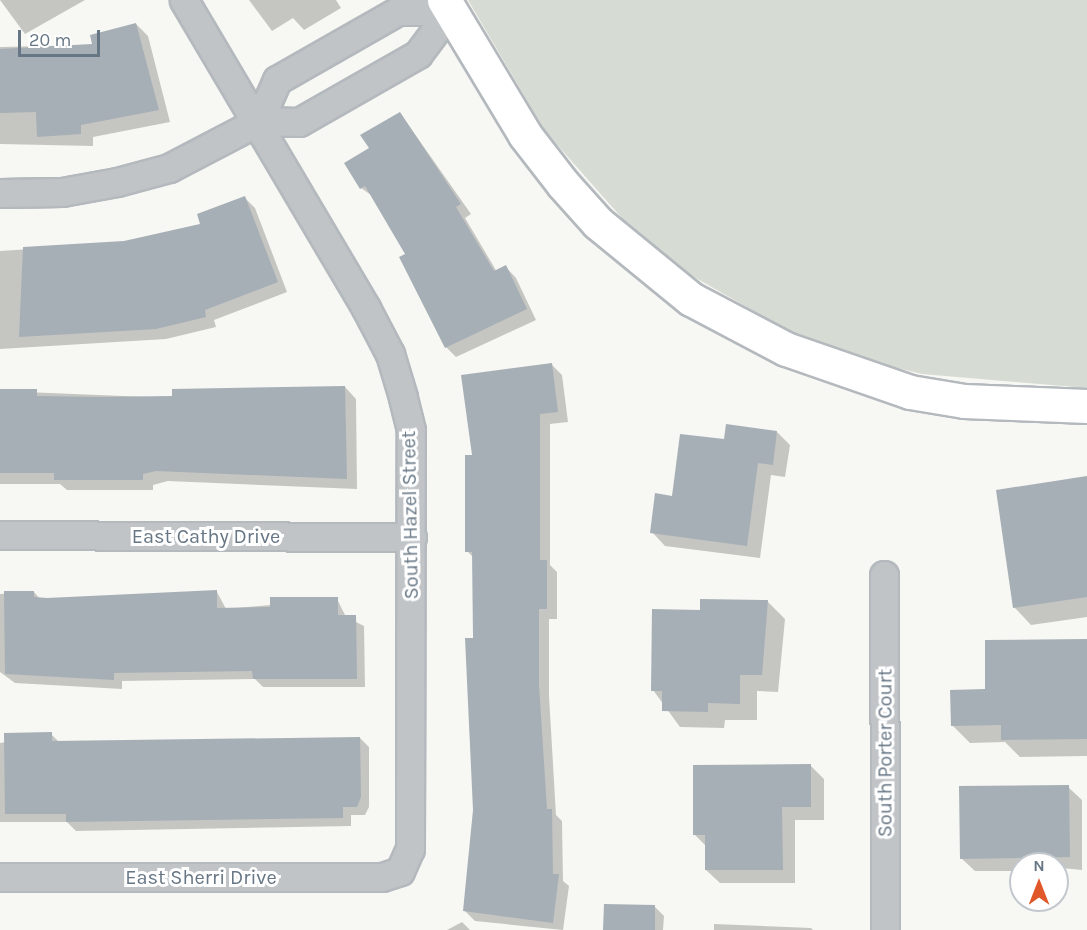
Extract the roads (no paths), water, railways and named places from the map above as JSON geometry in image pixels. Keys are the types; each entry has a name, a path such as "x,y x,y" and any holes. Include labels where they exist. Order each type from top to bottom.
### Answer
{"street":[{"name":"South Hazel Street","path":"184,0 260,121 390,354 411,430 410,849 400,871"},
{"path":"260,121 277,80 398,12 447,5"},
{"path":"0,193 62,192 169,168 260,121 299,122 418,54 447,5"},
{"path":"447,5 525,135 563,184 598,223 691,299 786,349 910,392 964,402 1087,406"},
{"name":"East Cathy Drive","path":"0,535 412,537"},
{"name":"South Porter Court","path":"884,575 885,930"},
{"name":"East Sherri Drive","path":"0,877 382,877 400,871"}]}
